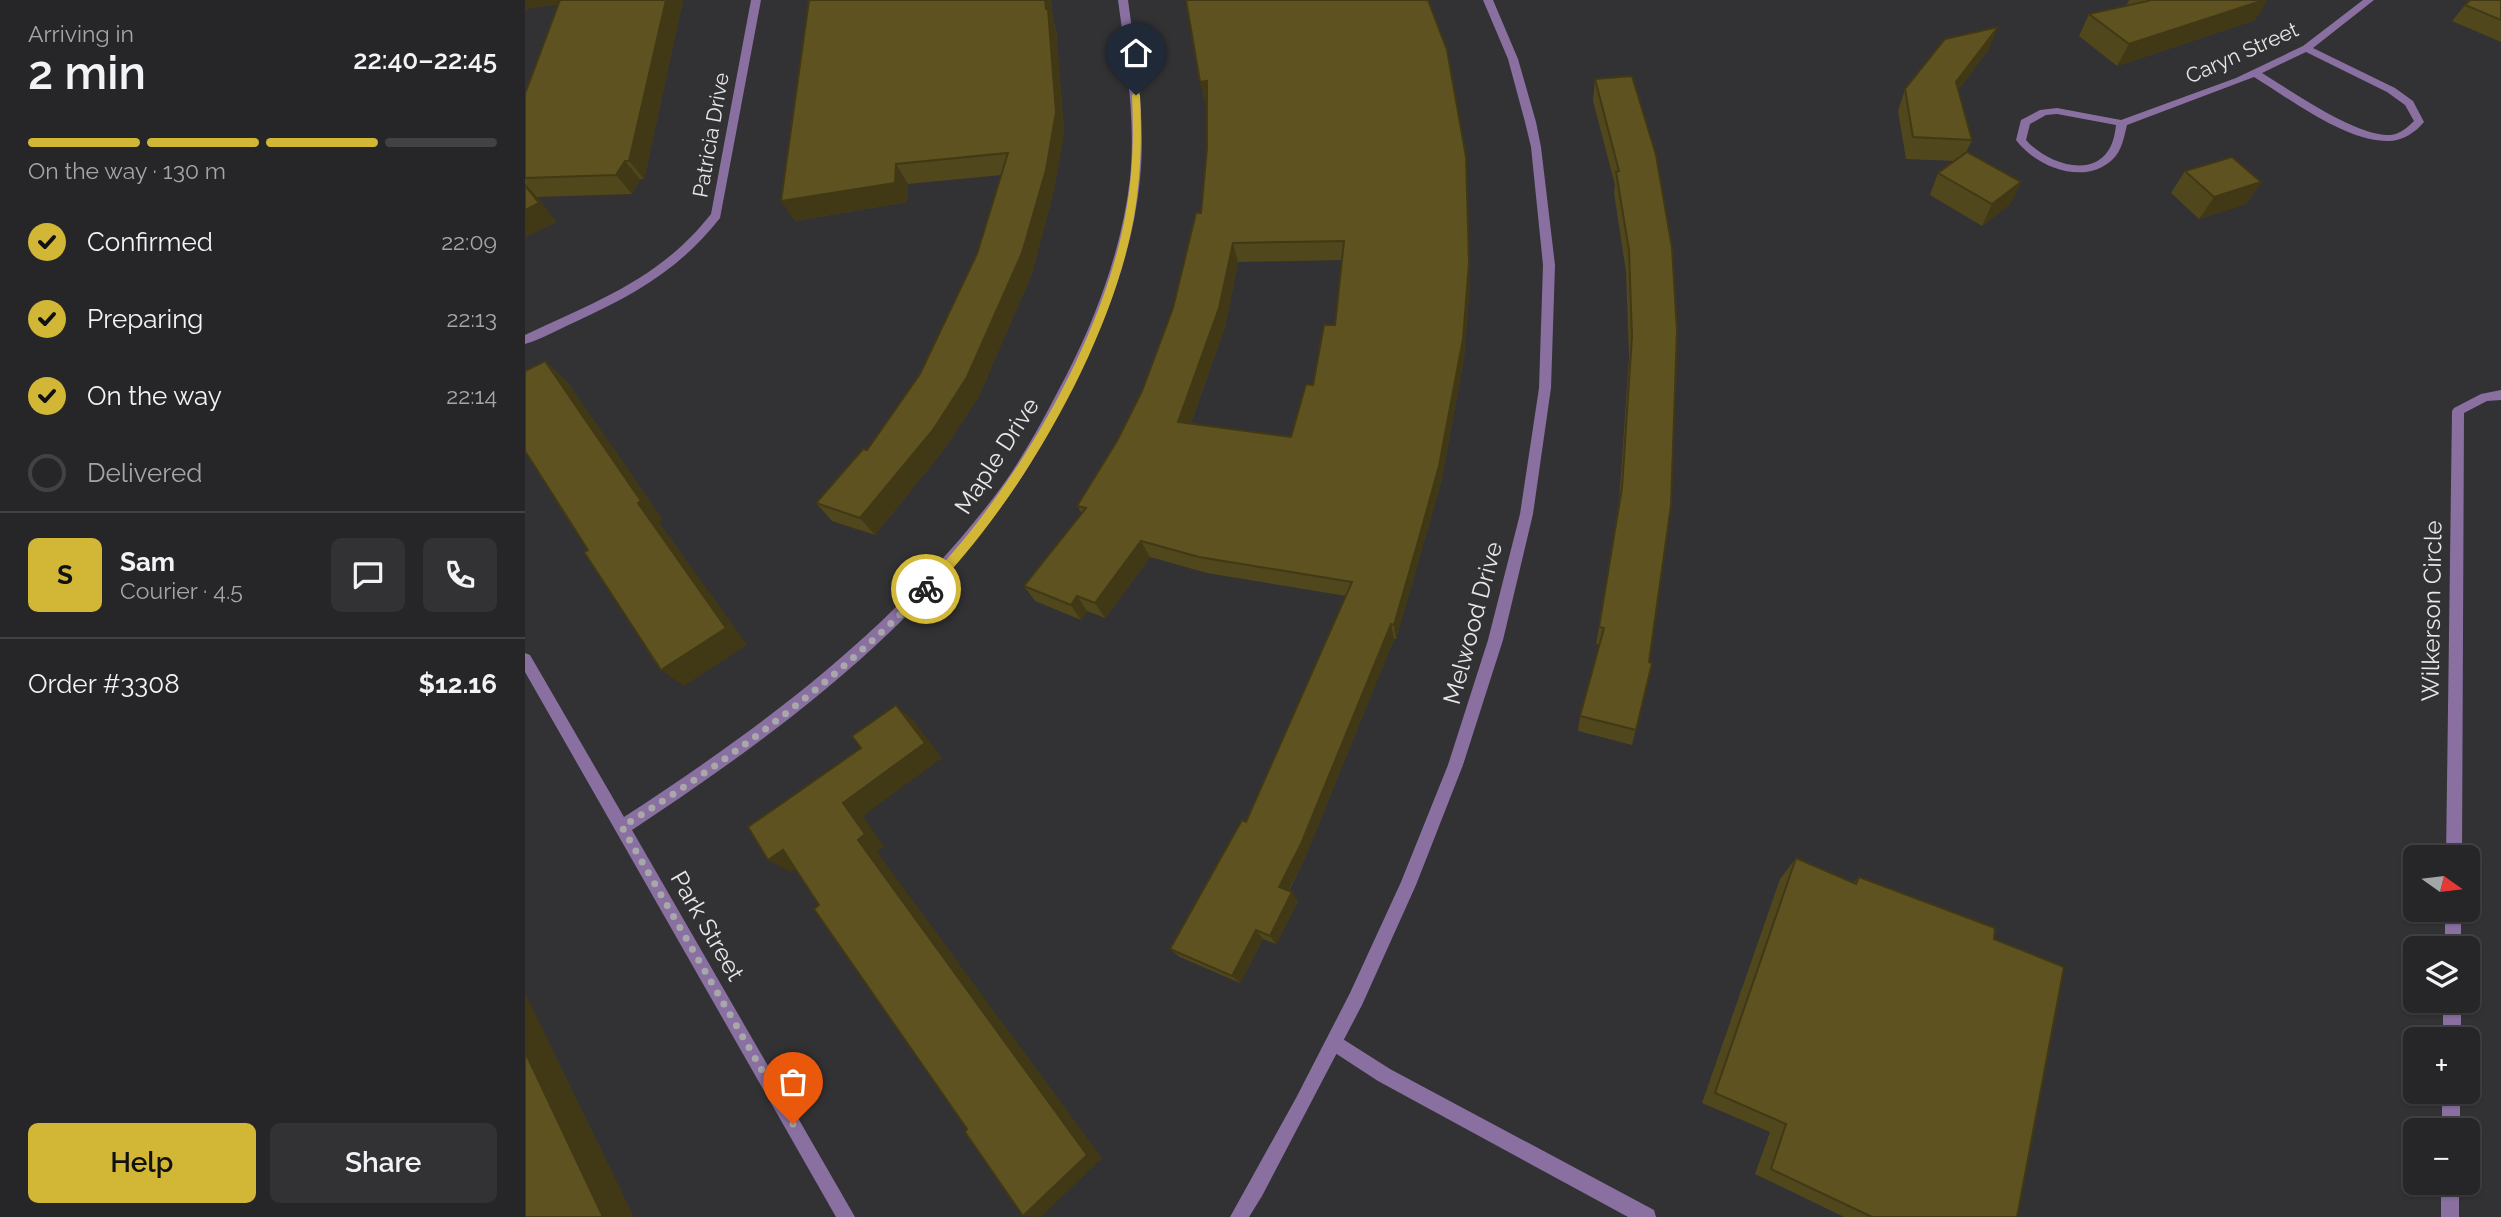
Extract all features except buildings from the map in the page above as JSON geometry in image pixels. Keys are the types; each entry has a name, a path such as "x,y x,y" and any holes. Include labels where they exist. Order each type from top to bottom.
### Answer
{"street":[{"name":"Patricia Drive","path":"525,340 647,281 676,261 699,239 716,215 756,0"},
{"name":"Maple Drive","path":"622,827 714,769 796,708 869,647 944,570 1005,496 1037,444 1075,374 1103,309 1129,220 1138,142 1136,95 1123,0"},
{"name":"Melwood Drive","path":"1239,1217 1335,1043 1387,934 1429,834 1476,704 1510,586 1539,432 1548,343 1548,263 1537,149 1522,86 1508,43 1487,0"},
{"name":"Caryn Street","path":"2122,123 2255,73 2306,48 2368,0"},
{"path":"2255,73 2356,130 2385,138 2407,134 2419,122 2409,103 2391,90 2306,48"},
{"path":"2044,112 2074,112 2122,123 2118,144 2107,159 2089,167 2070,167 2038,158 2021,140 2025,122 2044,112"},
{"name":"Wilkerson Circle","path":"2453,845 2458,411 2485,397 2501,395"},
{"name":"Park Street","path":"525,659 846,1217"},
{"path":"1335,1043 1384,1075 1647,1217"},
{"path":"2450,1195 2450,1217"}],"way so far":[{"path":"793,1124 622,827 714,769 796,708 869,647 926,589"}],"route":[{"path":"926,589 1005,496 1075,374 1103,309 1129,220 1138,142 1136,95"}]}
